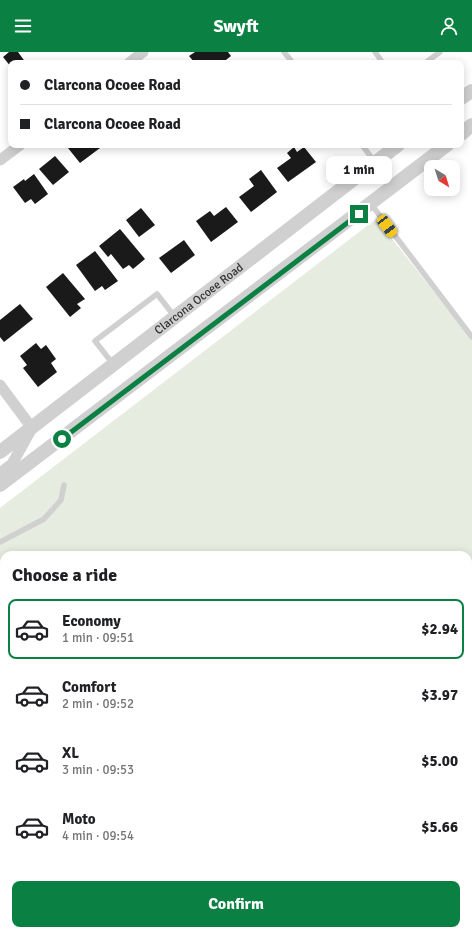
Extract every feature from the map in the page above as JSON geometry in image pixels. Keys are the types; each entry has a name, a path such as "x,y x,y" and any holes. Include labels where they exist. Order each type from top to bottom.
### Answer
{"street":[{"path":"133,60 143,52"},
{"path":"0,160 16,148"},
{"name":"Clarcona Ocoee Road","path":"0,452 394,148"},
{"path":"0,486 443,148"},
{"path":"0,385 32,428 12,464 0,473"}],"lane":[{"path":"284,52 291,60"},
{"path":"375,52 382,60"},
{"path":"429,60 440,52"},
{"path":"364,148 376,162"},
{"path":"371,204 472,337"},
{"path":"114,365 95,341 157,294 175,317"},
{"path":"0,542 44,519 61,500 64,485"}],"shaded area":[{"path":"376,219 472,339 472,551 0,551 0,508"}],"building":[{"path":"9,52 18,52 24,60 8,60 8,63 3,57"},
{"path":"195,52 228,52 231,56 226,60 192,60 189,56"},
{"path":"68,148 100,148 80,163"},
{"path":"293,148 295,148 297,152 305,148 316,162 288,182 277,168 291,158 287,153"},
{"path":"55,156 69,172 53,185 39,169"},
{"path":"261,170 277,192 251,212 239,197 254,186 249,179"},
{"path":"34,174 48,194 35,204 31,199 25,203 13,187 24,179 25,181"},
{"path":"226,207 238,222 211,242 196,221 210,211 214,216"},
{"path":"141,208 155,225 139,237 126,220"},
{"path":"120,229 145,259 133,269 129,265 123,269 111,254 108,257 99,246"},
{"path":"184,240 195,255 171,273 159,258"},
{"path":"95,251 118,281 105,290 102,286 95,291 76,265"},
{"path":"63,273 85,299 77,304 81,308 70,317 46,287"},
{"path":"20,304 33,319 4,342 0,337 0,320"},
{"path":"36,343 41,349 46,345 56,359 51,363 57,372 38,387 23,368 27,365 20,356"}],"route":[{"path":"62,439 359,214"}]}
